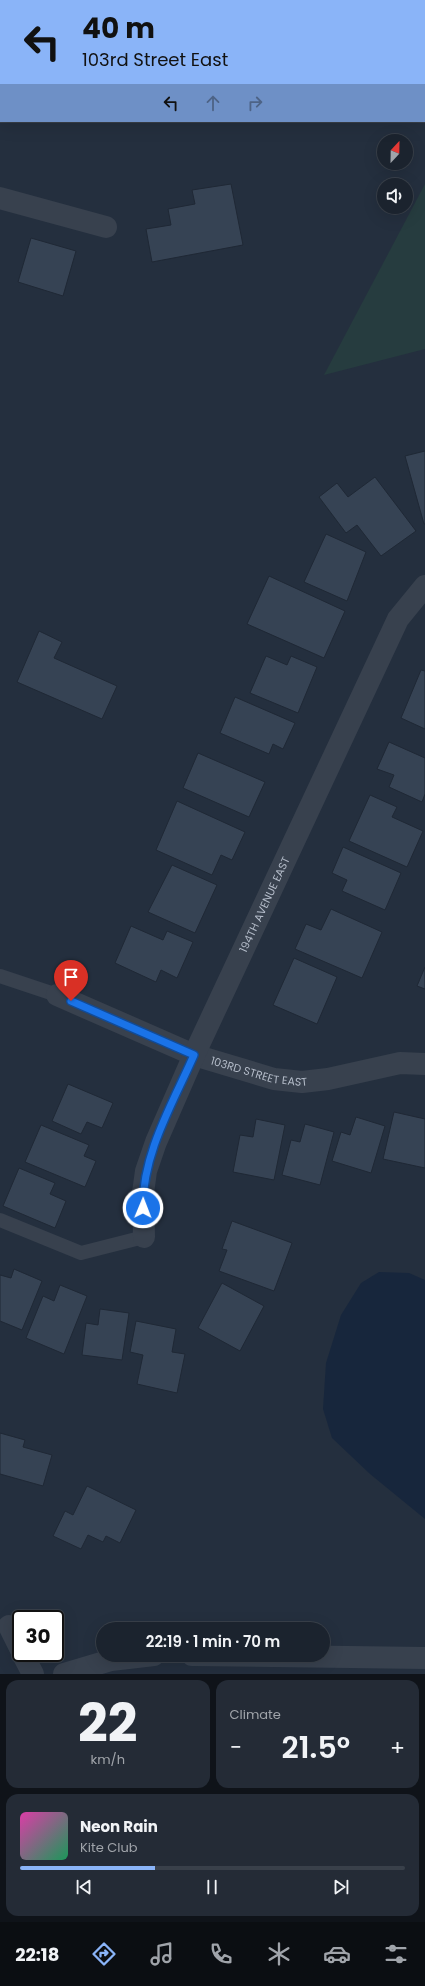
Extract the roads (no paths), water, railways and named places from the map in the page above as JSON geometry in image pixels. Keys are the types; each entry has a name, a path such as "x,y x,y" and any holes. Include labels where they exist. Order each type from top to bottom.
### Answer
{"street":[{"path":"0,198 106,227"},
{"name":"194TH AVENUE EAST","path":"144,1237 143,1193 146,1171 156,1142 194,1055 398,618 425,586"},
{"name":"103RD STREET EAST","path":"57,995 194,1055 274,1079 302,1082 328,1079 400,1062 425,1064"},
{"path":"9,1626 12,1632"},
{"path":"330,1660 419,1663"},
{"path":"27,1662 33,1674"},
{"path":"64,1674 104,1662"}],"lane":[{"path":"0,976 57,995"},
{"path":"0,1220 80,1253 144,1237"}],"water":[{"path":"379,1272 409,1273 425,1280 425,1519 370,1474 332,1438 323,1409 326,1363 341,1315 361,1283"}]}
